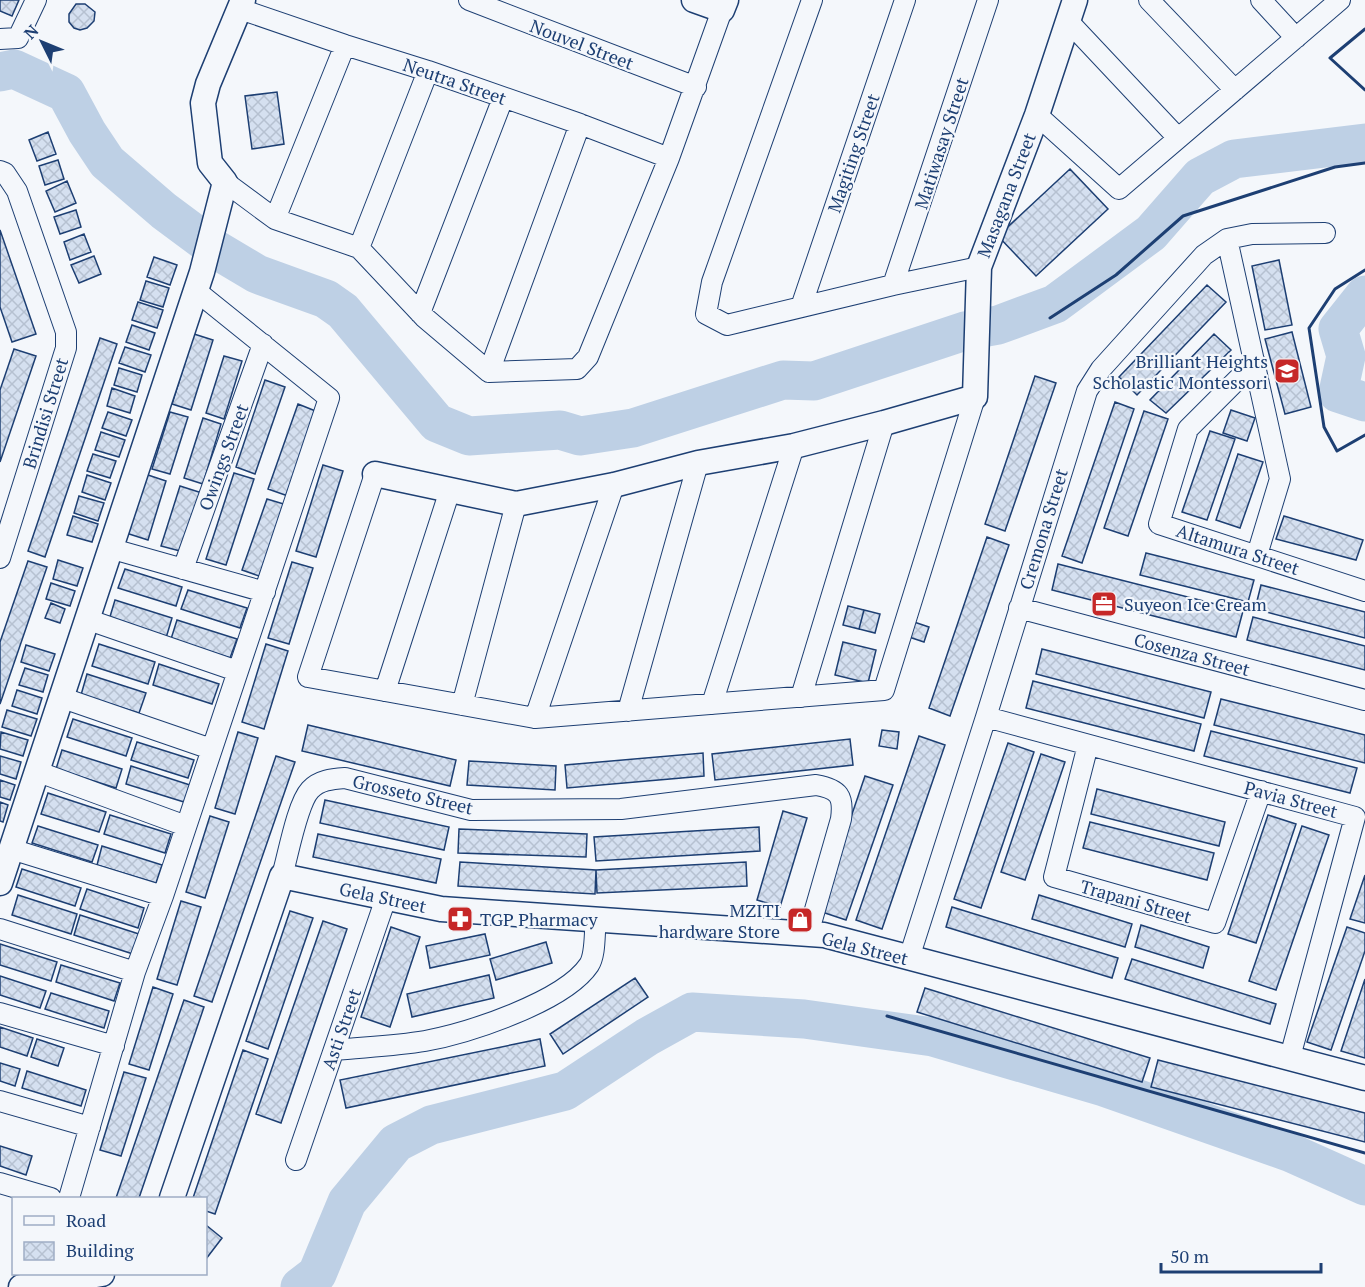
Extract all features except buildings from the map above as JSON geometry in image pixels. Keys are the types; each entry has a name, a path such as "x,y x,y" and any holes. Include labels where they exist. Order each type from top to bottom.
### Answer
{"street":[{"path":"0,39 18,38 36,0"},
{"name":"Nouvel Street","path":"469,0 696,87"},
{"path":"241,4 208,84 203,103 210,163 223,191 275,219 359,248 420,313 489,372 577,369 588,357 669,158 724,5 694,0"},
{"path":"812,0 712,282 706,314 727,324 979,267"},
{"name":"Magiting Street","path":"801,307 904,0"},
{"name":"Matiwasay Street","path":"893,285 988,0"},
{"path":"1149,0 1235,90"},
{"path":"1261,0 1296,38"},
{"path":"1037,115 1119,189 1340,0"},
{"name":"Neutra Street","path":"241,4 345,45 428,71 580,124 669,158"},
{"path":"1072,10 1178,138"},
{"name":"Masagana Street","path":"975,397 979,267 1037,115 1072,10"},
{"path":"275,219 345,45"},
{"path":"359,248 428,71"},
{"path":"420,313 503,98"},
{"path":"489,372 580,124"},
{"name":"Brindisi Street","path":"0,171 5,173 17,191 66,333 66,348 0,558"},
{"path":"0,883 198,281 223,191"},
{"name":"Cremona Street","path":"909,958 1087,391 1101,369 1204,255 1227,239 1252,234 1325,233"},
{"path":"1227,239 1280,479 1257,555"},
{"path":"69,1197 135,972 163,896 329,398 263,344 198,281"},
{"name":"Owings Street","path":"183,569 263,344"},
{"name":"Altamura Street","path":"1255,362 1188,429 1159,524 1365,591"},
{"path":"975,397 884,690 535,718 308,676 375,474 516,504 614,485 698,463 794,446 975,397"},
{"path":"801,697 884,423"},
{"path":"712,704 794,446"},
{"path":"628,711 698,463"},
{"path":"535,718 614,485"},
{"path":"385,691 450,490"},
{"path":"462,705 516,504"},
{"path":"109,548 265,592"},
{"name":"Cosenza Street","path":"1019,608 1365,700"},
{"path":"86,619 237,671"},
{"path":"60,697 211,749"},
{"name":"Pavia Street","path":"986,717 1355,817 1290,1057"},
{"name":"Trapani Street","path":"1088,745 1054,877 1215,923 1261,791"},
{"path":"36,771 186,826"},
{"name":"Grosseto Street","path":"172,1197 282,876 302,802 309,790 318,783 345,778 471,810 621,809 816,785 830,788 838,795 843,805 841,819 808,934"},
{"path":"11,849 163,896"},
{"name":"Gela Street","path":"282,876 441,909 824,935 1365,1078"},
{"name":"Asti Street","path":"296,1160 386,898"},
{"path":"334,1050 424,1041 462,1032 533,1005 580,975 590,963 596,920"},
{"path":"0,930 135,972"},
{"path":"0,1013 114,1046"},
{"path":"0,1101 90,1127"},
{"path":"0,1183 48,1197"},
{"path":"21,1287 47,1278 88,1275"}],"waterway":[{"path":"0,72 14,69 66,93 87,132 107,162 164,211 215,249 257,274 326,299 343,311 437,423 469,436 560,430 580,436 633,428 783,380 814,381 965,331 998,325 1055,304 1151,233 1200,177 1234,159 1365,143"},
{"path":"1365,295 1338,329 1346,356 1338,393 1365,402"},
{"path":"300,1287 317,1274 347,1202 396,1143 431,1125 565,1091 647,1037 692,1012 804,1019 933,1037 1104,1087 1289,1152 1365,1186"}],"wall":[{"path":"1365,29 1330,58 1365,90"},
{"path":"1050,318 1116,275 1183,216 1335,167 1365,163"},
{"path":"1365,270 1335,289 1309,328 1324,427 1337,451 1365,435"},
{"path":"887,1016 1365,1153"}],"place":[{"name":"Brilliant Heights Scholastic Montessori","path":"1287,371"},
{"name":"Suyeon Ice Cream","path":"1104,604"},
{"name":"TGP Pharmacy","path":"460,919"},
{"name":"MZITI hardware Store","path":"800,920"}]}
